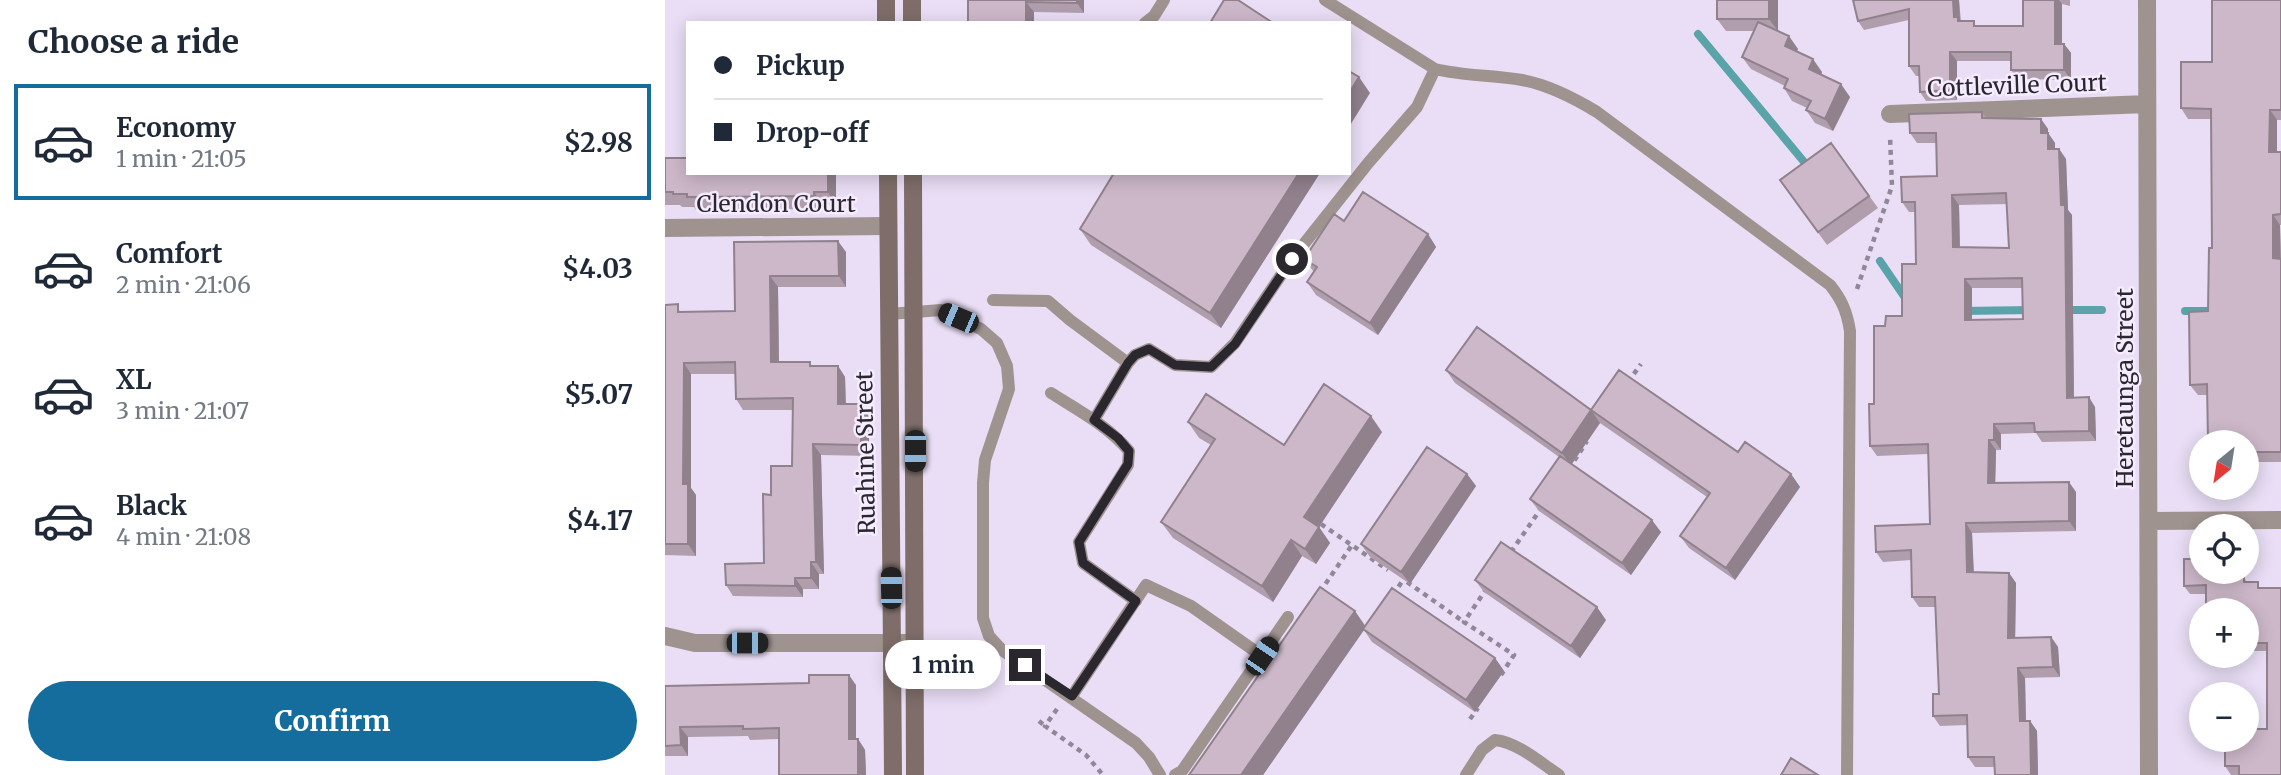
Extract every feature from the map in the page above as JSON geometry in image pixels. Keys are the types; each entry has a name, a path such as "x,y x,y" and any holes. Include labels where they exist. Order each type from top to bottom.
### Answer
{"main road":[{"path":"886,0 887,21"},
{"path":"912,0 912,21"},
{"name":"Ruahine Street","path":"888,175 893,775"},
{"path":"913,175 915,775"}],"street":[{"name":"Heretaunga Street","path":"2147,0 2149,775"},
{"name":"Cottleville Court","path":"1889,114 2147,104"},
{"name":"Clendon Court","path":"665,228 888,226"},
{"path":"2149,521 2281,520"},
{"path":"665,636 695,643 915,643"}],"lane":[{"path":"1148,21 1164,0"},
{"path":"1325,0 1435,69 1523,80 1574,98 1597,112 1820,278 1841,299 1847,312 1850,331 1847,775"},
{"path":"1094,420 1135,355 1149,349 1175,365 1211,367 1235,344 1308,239 1417,107 1435,69"},
{"path":"993,300 1048,301 1128,363"},
{"path":"889,314 941,310 981,328 997,343 1007,366 1009,389 985,460 983,483 983,618 989,636 1002,650 1072,696 1136,743 1160,775"},
{"path":"1051,393 1094,420 1118,438 1129,451 1128,464 1079,542 1083,563 1136,601"},
{"path":"1072,696 1146,585 1191,606 1262,656"},
{"path":"1174,775 1182,771 1288,617"},
{"path":"1466,775 1482,750 1495,740 1559,775"}],"path":[{"path":"1841,299 1857,289 1892,186 1889,114"},
{"path":"1621,392 1641,364"},
{"path":"1561,479 1593,433"},
{"path":"1510,554 1547,501"},
{"path":"1321,524 1392,572"},
{"path":"1313,601 1352,545"},
{"path":"1390,598 1403,580 1514,654 1496,681"},
{"path":"1464,622 1490,583"},
{"path":"1470,719 1482,702"},
{"path":"1045,726 1058,707"},
{"path":"1039,721 1086,755 1103,775"}],"building":[{"path":"968,0 1077,0 1077,3 1026,2 1026,21 968,21"},
{"path":"1224,0 1238,0 1270,21 1211,21"},
{"path":"1717,0 1769,0 1769,19 1717,19"},
{"path":"1853,0 1953,0 1954,17 1958,17 1958,21 1974,21 1974,26 2023,26 2023,0 2055,0 2055,44 2064,44 2064,70 2011,70 2011,52 1950,52 1950,90 1920,92 1919,66 1909,66 1909,9 1858,21"},
{"path":"2212,0 2281,0 2281,110 2270,110 2269,152 2281,152 2281,214 2273,215 2273,258 2281,259 2281,452 2259,452 2259,430 2208,430 2207,384 2190,385 2189,312 2208,311 2209,248 2212,248 2211,109 2181,108 2181,62 2212,62"},
{"path":"1758,22 1789,36 1785,46 1813,59 1809,69 1841,84 1825,119 1806,110 1811,101 1784,88 1788,79 1742,57"},
{"path":"1351,72 1359,77 1351,90"},
{"path":"1982,112 1982,118 2041,119 2041,133 2048,133 2048,149 2059,149 2061,205 2065,205 2067,398 2089,397 2089,431 2035,432 2034,423 1994,424 1994,440 1989,440 1988,483 2069,482 2069,521 1966,523 1967,572 2009,573 2008,638 2051,637 2053,667 2018,668 2020,721 2030,721 2031,775 1995,775 1994,757 1968,757 1967,715 1933,716 1933,694 1939,694 1935,597 1912,597 1911,550 1876,552 1875,526 1930,524 1928,444 1870,446 1869,404 1874,404 1874,326 1885,326 1886,316 1902,316 1902,264 1916,264 1915,202 1902,202 1901,177 1937,176 1936,133 1910,133 1909,114","holes":["2006,193 2009,248 1953,247 1952,195","2022,278 2023,319 1965,320 1965,279"]},
{"path":"1831,143 1869,196 1818,232 1780,180"},
{"path":"665,158 686,158 686,175 828,175 828,192 814,192 814,196 687,197 687,194 665,192"},
{"path":"1113,175 1298,175 1210,313 1080,229"},
{"path":"1363,192 1428,234 1370,323 1307,282 1317,267 1304,259 1334,214 1344,221"},
{"path":"838,241 839,276 770,276 771,362 810,362 810,366 838,366 838,404 862,404 861,445 813,444 816,562 811,562 811,578 795,578 795,586 726,585 725,564 764,563 763,494 771,495 771,466 792,466 793,398 736,399 735,362 684,363 683,484 688,484 688,544 665,544 665,305 678,304 678,312 735,311 734,242"},
{"path":"1477,327 1591,410 1562,453 1446,370"},
{"path":"1619,370 1738,452 1745,442 1791,474 1726,568 1680,536 1710,493 1591,410"},
{"path":"1324,384 1371,416 1304,517 1319,527 1305,549 1291,540 1262,586 1161,522 1215,439 1188,422 1206,394 1284,445"},
{"path":"1427,447 1467,474 1401,572 1361,544"},
{"path":"1560,456 1652,520 1622,563 1530,499"},
{"path":"1501,542 1597,607 1571,646 1475,580"},
{"path":"2184,559 2189,559 2189,584 2258,584 2258,588 2281,588 2281,775 2239,775 2239,766 2225,766 2225,752 2259,752 2259,729 2267,729 2267,643 2259,643 2259,598 2206,598 2206,585 2184,586"},
{"path":"1320,587 1355,611 1241,775 1189,775"},
{"path":"1392,588 1495,658 1466,700 1363,629"},
{"path":"809,675 849,675 849,739 858,739 858,775 779,775 779,728 680,727 681,745 665,746 665,686 809,683"},
{"path":"1791,758 1818,775 1781,775"}],"waterway":[{"path":"1698,34 1810,169"},
{"path":"1880,261 1908,302"},
{"path":"1962,311 2033,310"},
{"path":"2064,310 2102,310"},
{"path":"2185,311 2217,311"}],"route":[{"path":"1025,665 1072,696 1136,601 1083,563 1079,542 1128,464 1129,451 1118,438 1094,420 1128,363 1135,355 1149,349 1175,365 1211,367 1235,344 1292,259"}]}
